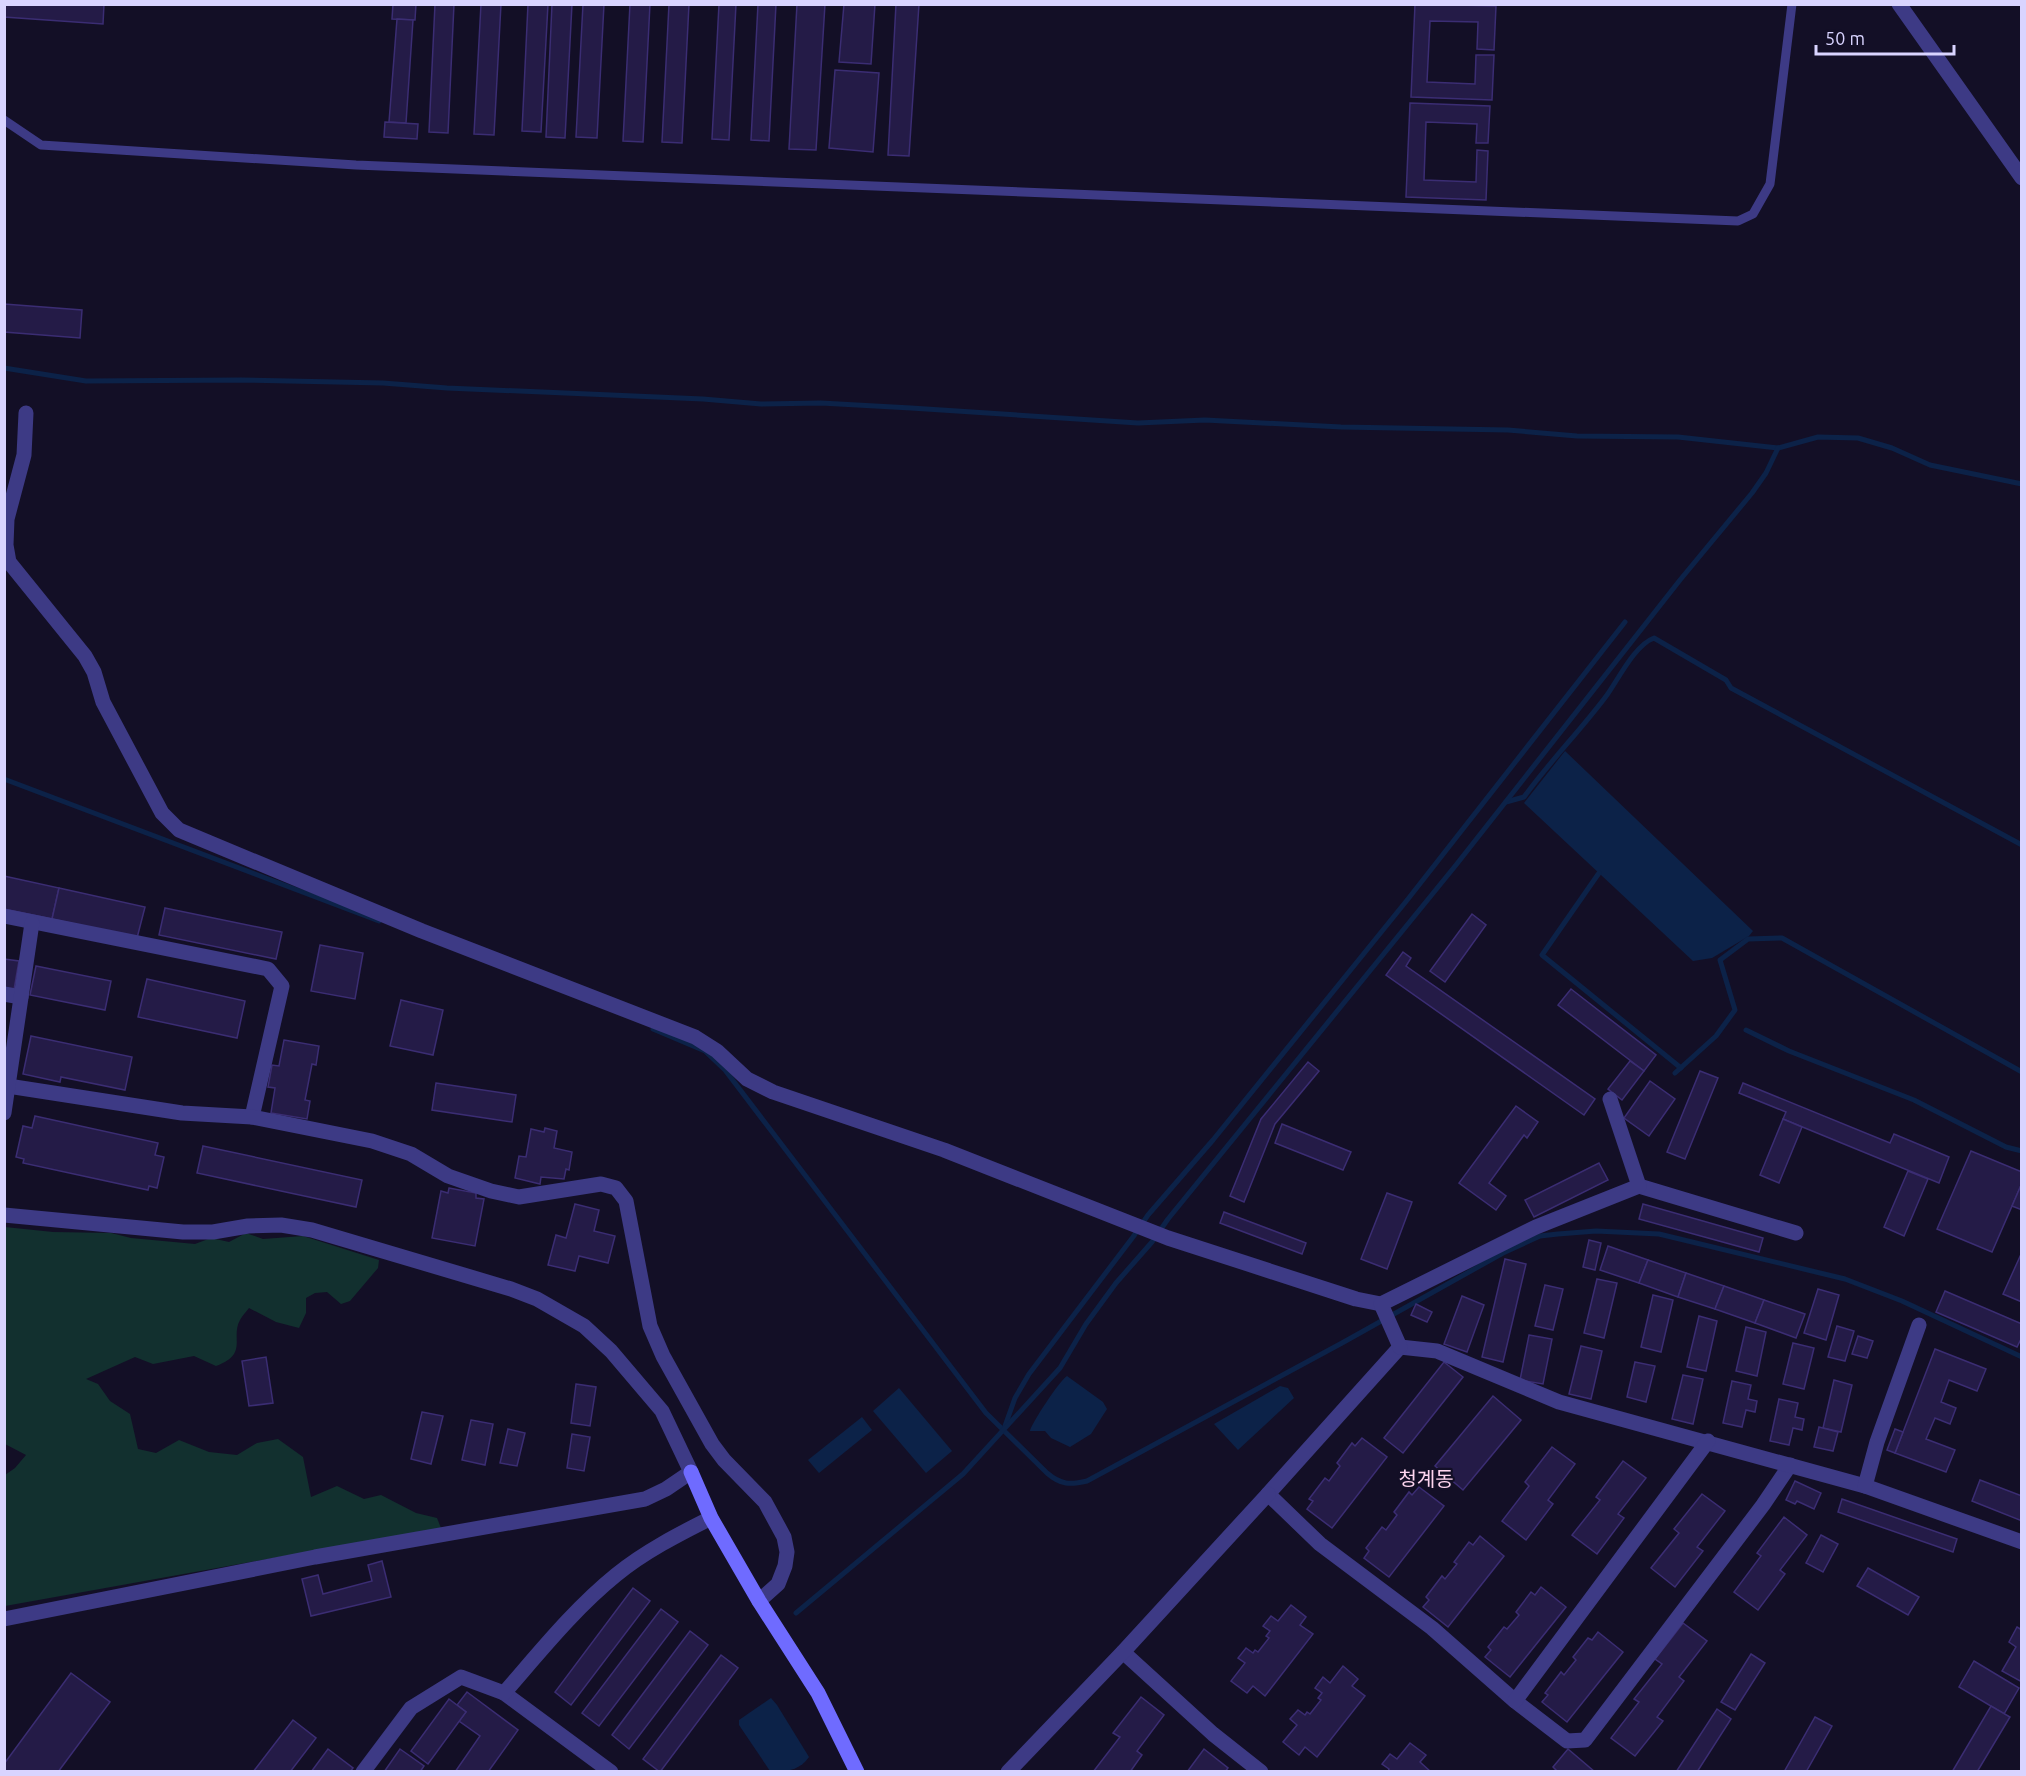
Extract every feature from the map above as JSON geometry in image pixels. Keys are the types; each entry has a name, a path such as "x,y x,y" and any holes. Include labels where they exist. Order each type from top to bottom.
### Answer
{"street":[{"path":"1899,4 2022,178"},
{"path":"26,413 24,455 7,519 6,545 9,562 85,656 94,672 103,702 162,813 179,830 422,931 695,1037 717,1051 747,1079 773,1092 944,1150 1168,1238 1356,1299 1385,1314 1400,1347"},
{"path":"4,916 267,969 282,986 252,1117"},
{"path":"4,1113 32,922"},
{"path":"4,994 21,997"},
{"path":"8,1086 182,1113 252,1117 372,1141 411,1154 447,1176 491,1191 519,1197 601,1184 616,1188 626,1201 650,1326 663,1356 712,1444 724,1460 765,1502 784,1537 787,1552 785,1566 778,1584 759,1601"},
{"path":"1610,1099 1639,1186"},
{"path":"1385,1314 1536,1227 1639,1186 1796,1233"},
{"path":"4,1215 183,1232 213,1232 248,1226 281,1225 312,1230 537,1299 584,1326 611,1350 662,1411 711,1518 759,1601 818,1693 857,1772"},
{"path":"1865,1486 1877,1442 1919,1325"},
{"path":"1400,1347 1437,1351 1559,1402 1865,1486 2022,1542"},
{"path":"1008,1772 1123,1652 1400,1347"},
{"path":"1515,1701 1707,1441"},
{"path":"1268,1494 1320,1544 1432,1628 1515,1701 1567,1740 1585,1740 1763,1505 1790,1465"},
{"path":"4,1619 315,1557 645,1498 666,1489 691,1472"},
{"path":"504,1692 584,1604 616,1574 678,1535 711,1518"},
{"path":"1123,1652 1213,1734 1261,1772"},
{"path":"363,1772 411,1708 461,1677 504,1692 611,1772"}],"lane":[{"path":"4,120 41,145 333,163 1738,221 1753,214 1770,184 1791,4"}],"green space":[{"path":"5,1227 53,1232 111,1233 131,1238 195,1244 211,1238 229,1242 246,1233 263,1239 303,1236 379,1260 378,1268 350,1301 341,1304 327,1292 315,1293 306,1298 306,1313 299,1328 276,1322 249,1308 237,1327 235,1351 226,1361 216,1366 194,1356 153,1364 135,1357 86,1379 98,1384 110,1401 130,1414 138,1449 156,1453 179,1440 209,1452 237,1455 257,1443 278,1439 303,1457 311,1497 337,1486 364,1499 381,1495 416,1513 437,1518 441,1528 5,1606 5,1475 15,1468 26,1455 5,1444"}],"water":[{"path":"1565,751 1753,931 1749,936 1712,958 1693,961 1524,803"},
{"path":"1067,1376 1103,1402 1107,1409 1091,1434 1070,1447 1051,1438 1045,1431 1030,1431 1046,1402"},
{"path":"1280,1386 1288,1388 1294,1398 1238,1450 1214,1424"},
{"path":"899,1388 952,1451 926,1473 873,1411"},
{"path":"862,1417 872,1430 819,1473 808,1460"},
{"path":"771,1698 809,1757 792,1770 770,1771 739,1725 739,1720"}],"building":[{"path":"4,4 104,4 103,24 4,17"},
{"path":"393,4 416,4 415,20 392,19"},
{"path":"435,4 454,4 448,133 429,132"},
{"path":"481,4 501,4 494,135 474,134"},
{"path":"528,4 548,4 541,132 522,131"},
{"path":"552,4 572,4 565,138 546,137"},
{"path":"583,4 604,4 597,138 576,137"},
{"path":"630,4 650,4 643,142 623,141"},
{"path":"669,4 689,4 682,143 662,142"},
{"path":"719,4 736,4 729,140 712,139"},
{"path":"758,4 776,4 769,141 751,140"},
{"path":"797,4 825,4 816,150 789,149"},
{"path":"844,4 875,4 871,64 839,62"},
{"path":"896,4 919,4 909,156 888,155"},
{"path":"1415,4 1496,6 1494,50 1477,49 1478,22 1430,21 1427,82 1475,84 1476,55 1494,55 1492,100 1411,97"},
{"path":"397,19 413,20 406,123 389,122"},
{"path":"835,70 879,73 873,152 829,148"},
{"path":"1410,103 1490,106 1488,143 1476,143 1477,124 1426,122 1424,180 1476,182 1477,150 1488,151 1486,200 1406,197"},
{"path":"385,122 418,124 417,139 384,137"},
{"path":"4,304 82,310 80,338 4,332"},
{"path":"4,876 59,888 52,919 4,909"},
{"path":"59,888 145,907 137,938 52,919"},
{"path":"165,908 282,932 276,959 159,935"},
{"path":"1472,914 1486,925 1445,982 1430,971"},
{"path":"320,945 363,953 355,999 311,991"},
{"path":"1403,952 1411,958 1406,966 1595,1099 1584,1115 1386,975"},
{"path":"4,959 19,961 14,990 4,988"},
{"path":"36,966 111,981 105,1010 30,995"},
{"path":"147,979 245,1001 237,1038 138,1017"},
{"path":"1571,989 1656,1055 1644,1071 1558,1005"},
{"path":"401,1000 443,1010 433,1055 390,1046"},
{"path":"31,1036 132,1057 125,1090 61,1077 60,1082 23,1074"},
{"path":"284,1040 319,1046 316,1065 312,1064 305,1100 310,1101 307,1119 271,1113 275,1088 268,1087 272,1065 279,1066"},
{"path":"1630,1061 1644,1071 1622,1100 1608,1089"},
{"path":"1308,1062 1319,1071 1275,1124 1244,1202 1230,1196 1261,1119"},
{"path":"1700,1071 1718,1078 1685,1159 1667,1152"},
{"path":"1650,1081 1675,1099 1649,1136 1624,1118"},
{"path":"436,1083 516,1095 512,1122 432,1110"},
{"path":"1743,1083 1890,1143 1894,1134 1949,1157 1939,1183 1783,1119 1786,1112 1739,1093"},
{"path":"1516,1106 1538,1122 1527,1138 1524,1135 1489,1183 1506,1196 1496,1210 1459,1183"},
{"path":"35,1116 158,1143 155,1155 164,1157 157,1188 149,1186 148,1190 23,1163 24,1159 16,1157 23,1126 32,1128"},
{"path":"1783,1119 1802,1127 1779,1183 1760,1175"},
{"path":"1282,1124 1351,1152 1343,1170 1275,1143"},
{"path":"545,1128 557,1131 554,1148 572,1152 569,1170 566,1169 564,1179 541,1177 540,1184 515,1178 519,1156 526,1157 531,1129 544,1132"},
{"path":"203,1146 362,1180 356,1207 197,1173"},
{"path":"1971,1151 2022,1172 2022,1183 1992,1252 1937,1229"},
{"path":"1599,1163 1608,1180 1534,1217 1525,1200"},
{"path":"1908,1171 1928,1179 1904,1236 1884,1227"},
{"path":"2022,1183 2022,1210 2012,1206"},
{"path":"449,1188 476,1193 476,1198 484,1199 475,1246 432,1238 441,1191 448,1193"},
{"path":"1387,1193 1412,1202 1387,1269 1361,1259"},
{"path":"575,1204 599,1210 594,1231 615,1236 608,1263 579,1256 575,1271 548,1265 556,1235 566,1238"},
{"path":"1643,1204 1763,1238 1759,1252 1639,1219"},
{"path":"1224,1212 1306,1243 1302,1254 1220,1223"},
{"path":"1589,1240 1601,1243 1595,1270 1583,1267"},
{"path":"1608,1246 1648,1260 1639,1283 1600,1270"},
{"path":"2022,1252 2022,1302 2003,1294"},
{"path":"1505,1259 1526,1264 1503,1362 1482,1357"},
{"path":"1648,1260 1686,1273 1678,1297 1639,1283"},
{"path":"1686,1273 1724,1286 1715,1309 1678,1297"},
{"path":"1597,1279 1617,1283 1604,1338 1584,1333"},
{"path":"1545,1285 1563,1289 1553,1330 1535,1326"},
{"path":"1724,1286 1764,1300 1755,1323 1715,1309"},
{"path":"1818,1289 1839,1295 1826,1340 1804,1333"},
{"path":"1945,1291 2022,1324 2022,1337 2017,1347 1936,1312"},
{"path":"1653,1295 1673,1300 1661,1352 1641,1347"},
{"path":"1462,1296 1484,1305 1467,1352 1444,1344"},
{"path":"1764,1300 1805,1314 1796,1338 1755,1323"},
{"path":"1416,1304 1432,1312 1427,1322 1411,1315"},
{"path":"1699,1316 1717,1321 1706,1371 1687,1367"},
{"path":"1837,1326 1854,1331 1845,1361 1828,1357"},
{"path":"1746,1327 1766,1332 1757,1376 1736,1371"},
{"path":"1529,1335 1552,1339 1543,1384 1520,1380"},
{"path":"1858,1336 1873,1341 1867,1358 1852,1354"},
{"path":"1793,1343 1814,1348 1804,1389 1783,1384"},
{"path":"1581,1346 1602,1351 1591,1399 1569,1394"},
{"path":"1935,1349 1986,1369 1977,1391 1949,1380 1941,1402 1956,1408 1950,1424 1935,1418 1926,1439 1955,1450 1946,1472 1895,1453"},
{"path":"266,1357 273,1403 249,1406 242,1361"},
{"path":"1444,1362 1463,1377 1403,1453 1384,1438"},
{"path":"1635,1362 1655,1366 1646,1402 1627,1397"},
{"path":"1683,1375 1703,1379 1693,1424 1672,1419"},
{"path":"1834,1380 1852,1385 1841,1432 1823,1428"},
{"path":"1732,1381 1751,1385 1748,1399 1757,1401 1755,1412 1746,1410 1742,1427 1723,1423"},
{"path":"576,1384 596,1387 590,1426 571,1423"},
{"path":"1493,1396 1521,1420 1463,1490 1435,1466"},
{"path":"1779,1399 1798,1403 1795,1417 1804,1419 1802,1430 1793,1428 1789,1445 1770,1441"},
{"path":"422,1412 443,1416 431,1464 411,1459"},
{"path":"471,1420 493,1424 485,1465 462,1460"},
{"path":"1819,1427 1838,1432 1833,1451 1814,1447"},
{"path":"508,1429 525,1433 517,1466 500,1463"},
{"path":"1895,1429 1903,1432 1895,1453 1887,1450"},
{"path":"572,1434 590,1437 584,1471 567,1468"},
{"path":"1362,1438 1387,1457 1332,1528 1307,1509 1313,1501 1309,1499 1325,1478 1329,1481 1340,1466 1337,1463 1352,1443 1355,1446"},
{"path":"1552,1447 1575,1464 1548,1500 1553,1504 1526,1540 1502,1521 1529,1486 1525,1482"},
{"path":"1623,1461 1646,1478 1618,1514 1624,1518 1597,1554 1572,1535 1600,1500 1596,1497"},
{"path":"1980,1480 2022,1496 2022,1521 1972,1501"},
{"path":"1795,1481 1821,1493 1814,1509 1797,1501 1795,1504 1786,1500"},
{"path":"1419,1487 1444,1506 1389,1577 1364,1558 1369,1551 1366,1548 1382,1527 1386,1530 1397,1515 1394,1512 1409,1492 1412,1495"},
{"path":"1702,1494 1725,1511 1697,1547 1703,1551 1675,1587 1651,1568 1679,1533 1674,1529"},
{"path":"1842,1499 1957,1539 1953,1552 1838,1512"},
{"path":"1784,1517 1807,1535 1780,1570 1785,1574 1758,1610 1734,1592 1761,1556 1757,1553"},
{"path":"1821,1535 1838,1544 1823,1572 1806,1563"},
{"path":"1480,1536 1504,1556 1448,1627 1423,1607 1429,1600 1426,1597 1442,1576 1445,1579 1457,1564 1454,1562 1469,1542 1473,1545"},
{"path":"382,1561 391,1597 311,1616 302,1579 318,1575 323,1594 372,1581 368,1565"},
{"path":"1868,1568 1919,1597 1908,1615 1857,1586"},
{"path":"1541,1587 1566,1607 1510,1677 1485,1657 1491,1650 1488,1647 1504,1627 1507,1629 1519,1615 1516,1612 1531,1592 1535,1595"},
{"path":"633,1588 650,1601 571,1705 555,1692"},
{"path":"1291,1605 1306,1617 1300,1625 1313,1634 1265,1696 1253,1686 1247,1693 1231,1681 1245,1663 1238,1658 1246,1648 1253,1653 1255,1650 1258,1652 1269,1638 1266,1636 1270,1631 1263,1626 1271,1616 1278,1621"},
{"path":"661,1609 678,1622 599,1726 582,1713"},
{"path":"1683,1623 1707,1641 1679,1677 1684,1681 1657,1717 1663,1721 1635,1756 1611,1738 1639,1702 1634,1699 1662,1664 1655,1659"},
{"path":"2017,1627 2022,1630 2022,1682 2002,1671 2016,1647 2009,1642"},
{"path":"690,1631 708,1645 629,1749 612,1735"},
{"path":"1598,1632 1623,1652 1567,1722 1542,1702 1548,1695 1545,1693 1561,1672 1564,1675 1576,1660 1573,1657 1588,1638 1592,1640"},
{"path":"1751,1654 1765,1663 1735,1710 1721,1702"},
{"path":"721,1655 738,1668 660,1772 643,1759"},
{"path":"1974,1661 2019,1688 2004,1714 1959,1687"},
{"path":"1343,1666 1358,1679 1352,1686 1365,1696 1317,1757 1305,1747 1299,1755 1283,1742 1297,1725 1290,1719 1298,1710 1305,1715 1307,1712 1310,1714 1321,1700 1318,1698 1322,1693 1315,1688 1323,1677 1330,1683"},
{"path":"71,1673 110,1702 58,1772 4,1772 4,1764"},
{"path":"467,1692 518,1730 488,1772 455,1772 480,1736 459,1721 466,1712 457,1705"},
{"path":"1141,1697 1164,1715 1137,1751 1142,1755 1130,1772 1093,1772 1120,1737 1113,1733"},
{"path":"449,1699 466,1712 428,1764 411,1751"},
{"path":"1991,1706 2010,1717 1977,1772 1952,1772"},
{"path":"1717,1709 1731,1719 1697,1772 1676,1772"},
{"path":"1815,1717 1832,1726 1806,1772 1784,1772"},
{"path":"293,1720 316,1738 290,1772 253,1772"},
{"path":"1410,1743 1426,1755 1420,1762 1431,1772 1388,1772 1389,1769 1382,1764 1390,1754 1397,1759"},
{"path":"328,1749 353,1768 350,1772 311,1772"},
{"path":"400,1749 424,1766 420,1772 384,1772"},
{"path":"1204,1749 1228,1768 1225,1772 1187,1772"},
{"path":"1568,1749 1595,1772 1558,1772 1553,1767"}],"waterway":[{"path":"4,368 86,381 241,380 383,383 761,404 821,403 1138,423 1205,420 1341,427 1508,430 1577,436 1678,437 1778,448 1818,437 1858,438 1892,448 1930,465 2022,484"},
{"path":"796,1613 963,1474 1060,1368 1086,1324 1116,1283 1152,1242 1168,1219 1456,865 1680,580 1752,493 1766,473 1778,448"},
{"path":"1005,1426 1015,1398 1029,1374 1148,1215 1213,1140 1408,899 1625,622"},
{"path":"1506,802 1524,797 1597,708 1640,647 1654,638 1726,680 1731,688 2022,845"},
{"path":"4,779 379,921"},
{"path":"1599,873 1542,955 1681,1068"},
{"path":"1675,1073 1716,1036 1735,1010 1720,960 1748,939 1782,938 2022,1072"},
{"path":"653,1029 705,1051 725,1070 986,1413 1047,1473 1066,1483 1087,1481 1503,1253 1540,1236 1596,1231 1659,1234 1845,1279 1902,1301 2022,1357"},
{"path":"1746,1030 1789,1051 1914,1100 2006,1147 2022,1151"}],"district":[{"name":"청계동","path":"1426,1478"}]}
